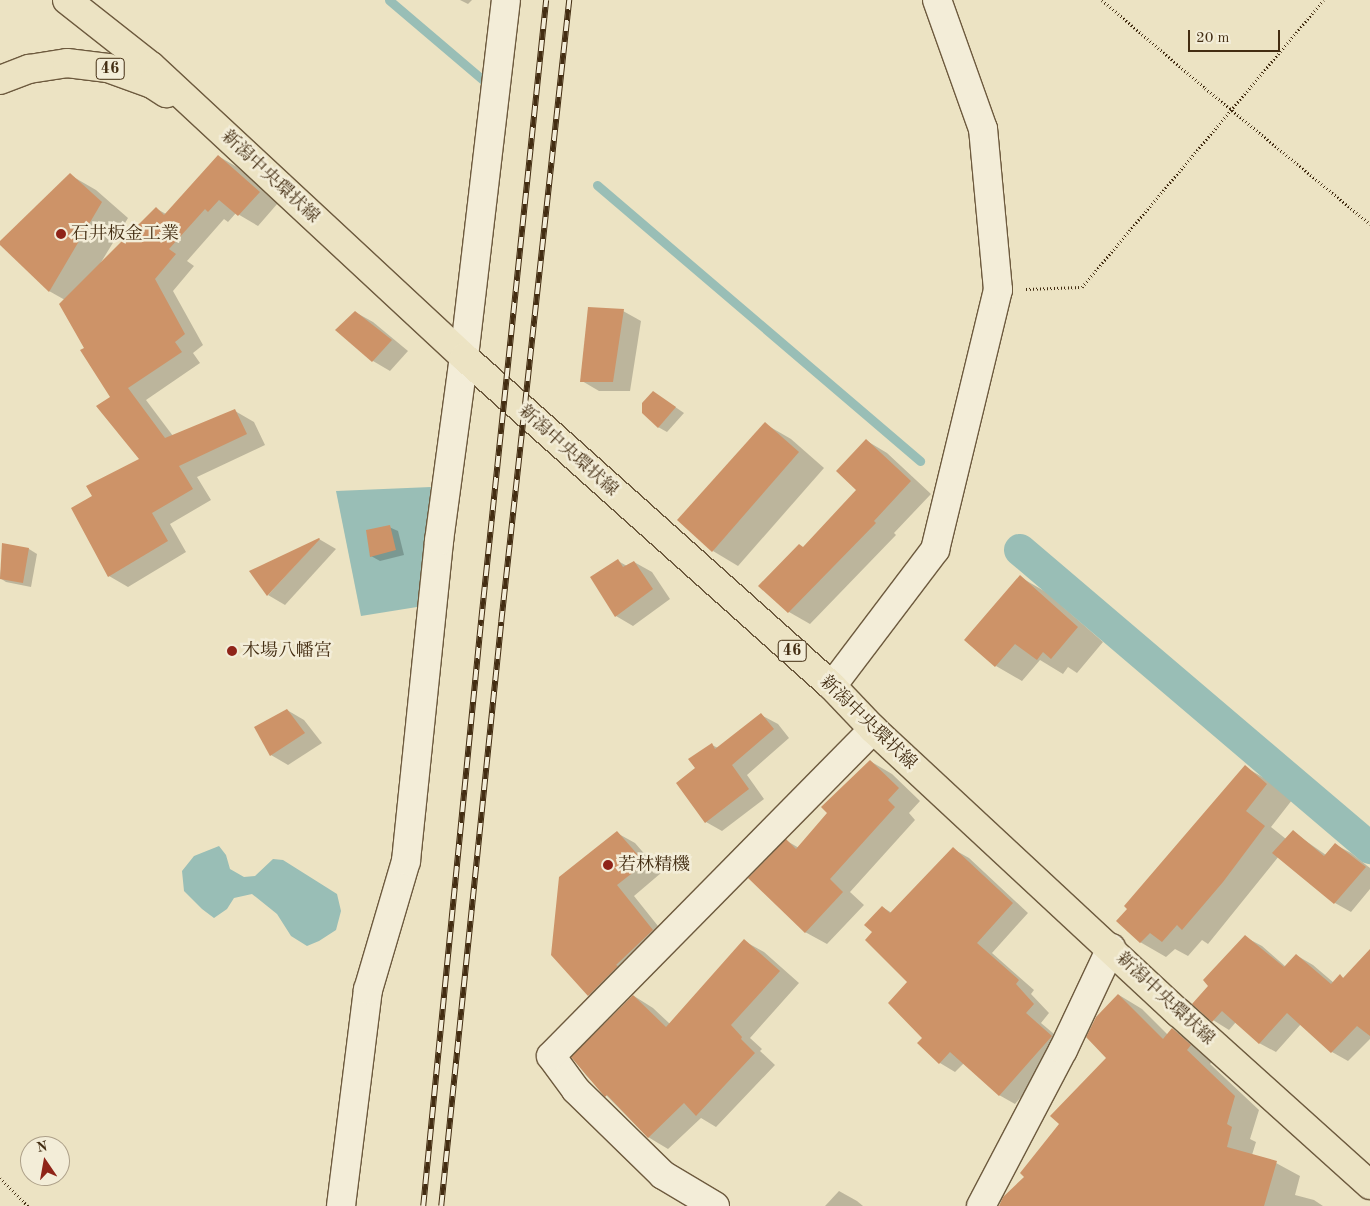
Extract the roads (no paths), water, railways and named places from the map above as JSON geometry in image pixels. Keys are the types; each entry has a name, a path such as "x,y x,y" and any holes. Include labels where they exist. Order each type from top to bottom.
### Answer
{"main road":[{"name":"新潟中央環状線","path":"67,0 151,66 464,358 832,686 873,729 1111,948 1268,1096 1370,1185"},
{"name":"新潟中央環状線","path":"0,80 29,69 67,63 108,68 152,84 209,121"}],"street":[{"path":"341,1206 368,990 406,861 439,541 464,358 506,0"},
{"path":"832,686 935,550 998,290 983,129 937,0"},
{"path":"715,1206 663,1175 576,1090 551,1056 873,729"},
{"path":"981,1206 1063,1050 1111,948"}],"water":[{"path":"431,487 417,607 361,616 336,491"},
{"path":"219,846 226,855 230,869 244,877 255,876 273,859 283,860 337,894 341,911 336,930 307,946 291,936 277,914 252,894 234,898 227,909 214,918 184,891 182,871 194,856"}],"waterway":[{"path":"389,0 489,85"},
{"path":"597,185 920,461"},
{"path":"1020,550 1370,848"}],"railway":[{"path":"423,1206 481,620 546,0"},
{"path":"441,1206 501,622 569,0"}],"place":[{"name":"石井板金工業","path":"61,234"},
{"name":"木場八幡宮","path":"232,651"},
{"name":"若林精機","path":"608,865"}]}
